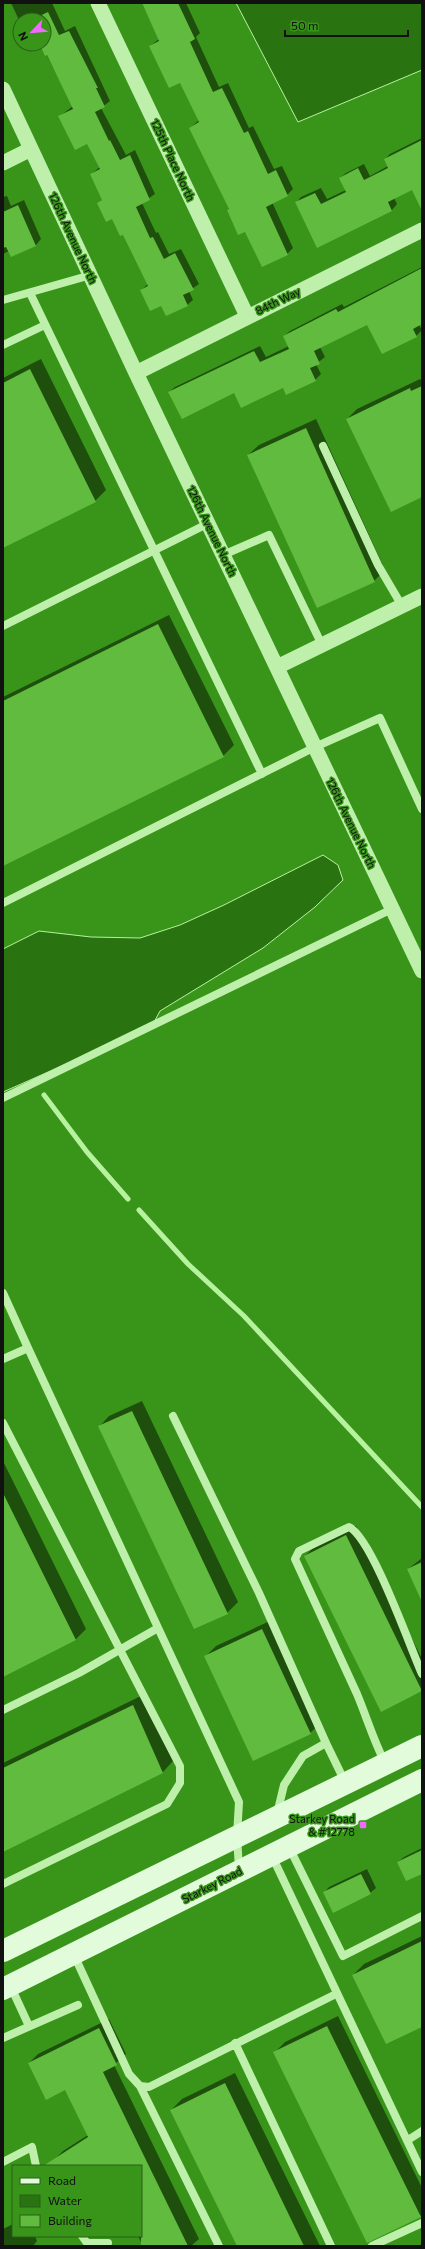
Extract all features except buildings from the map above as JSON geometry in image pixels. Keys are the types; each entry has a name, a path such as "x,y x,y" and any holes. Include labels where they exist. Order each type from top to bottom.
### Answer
{"main road":[{"path":"3,1951 422,1746"},
{"name":"Starkey Road","path":"7,1988 422,1780"}],"street":[{"name":"125th Place North","path":"98,3 247,316"},
{"name":"126th Avenue North","path":"3,90 136,373 422,971"},
{"path":"3,163 31,150"},
{"name":"84th Way","path":"136,373 247,316 422,230"},
{"path":"277,667 422,596"}],"lane":[{"path":"3,300 91,275"},
{"path":"30,293 262,774"},
{"path":"3,345 45,325"},
{"path":"323,446 378,565 402,606"},
{"path":"3,626 209,523"},
{"path":"224,555 269,535 322,645"},
{"path":"3,903 315,747 380,718 422,809"},
{"path":"3,1098 392,909"},
{"path":"3,1293 239,1802 237,1836 239,1871"},
{"path":"3,1359 28,1348"},
{"path":"173,1416 259,1593 345,1783"},
{"path":"3,1423 180,1766 180,1783 167,1804 3,1884"},
{"path":"385,1764 371,1735 366,1713 295,1559 299,1551 349,1528 355,1530 365,1545 385,1587 422,1674"},
{"path":"3,1710 79,1673 158,1628"},
{"path":"276,1817 284,1785 303,1756 326,1743"},
{"path":"280,1851 343,1956 422,1916"},
{"path":"280,1851 336,1994 408,2140 422,2172"},
{"path":"73,1954 129,2074 140,2086 219,2246"},
{"path":"7,1988 29,2026"},
{"path":"140,2086 149,2087 336,1994"},
{"path":"3,2038 78,2005"},
{"path":"235,2043 331,2246"},
{"path":"408,2140 422,2131"},
{"path":"3,2162 32,2147 36,2165"},
{"path":"372,2246 422,2223"},
{"path":"83,2237 87,2243 108,2243"}],"water":[{"path":"236,3 422,3 422,70 298,122"},
{"path":"323,855 338,865 343,880 315,907 263,948 160,1011 152,1026 3,1092 3,949 39,931 91,937 140,938 180,925 224,905"}],"waterway":[{"path":"44,1095 87,1152 128,1199"},
{"path":"139,1210 188,1264 244,1316 422,1507"}],"place":[{"name":"Starkey Road & #12778","path":"363,1825"}]}
